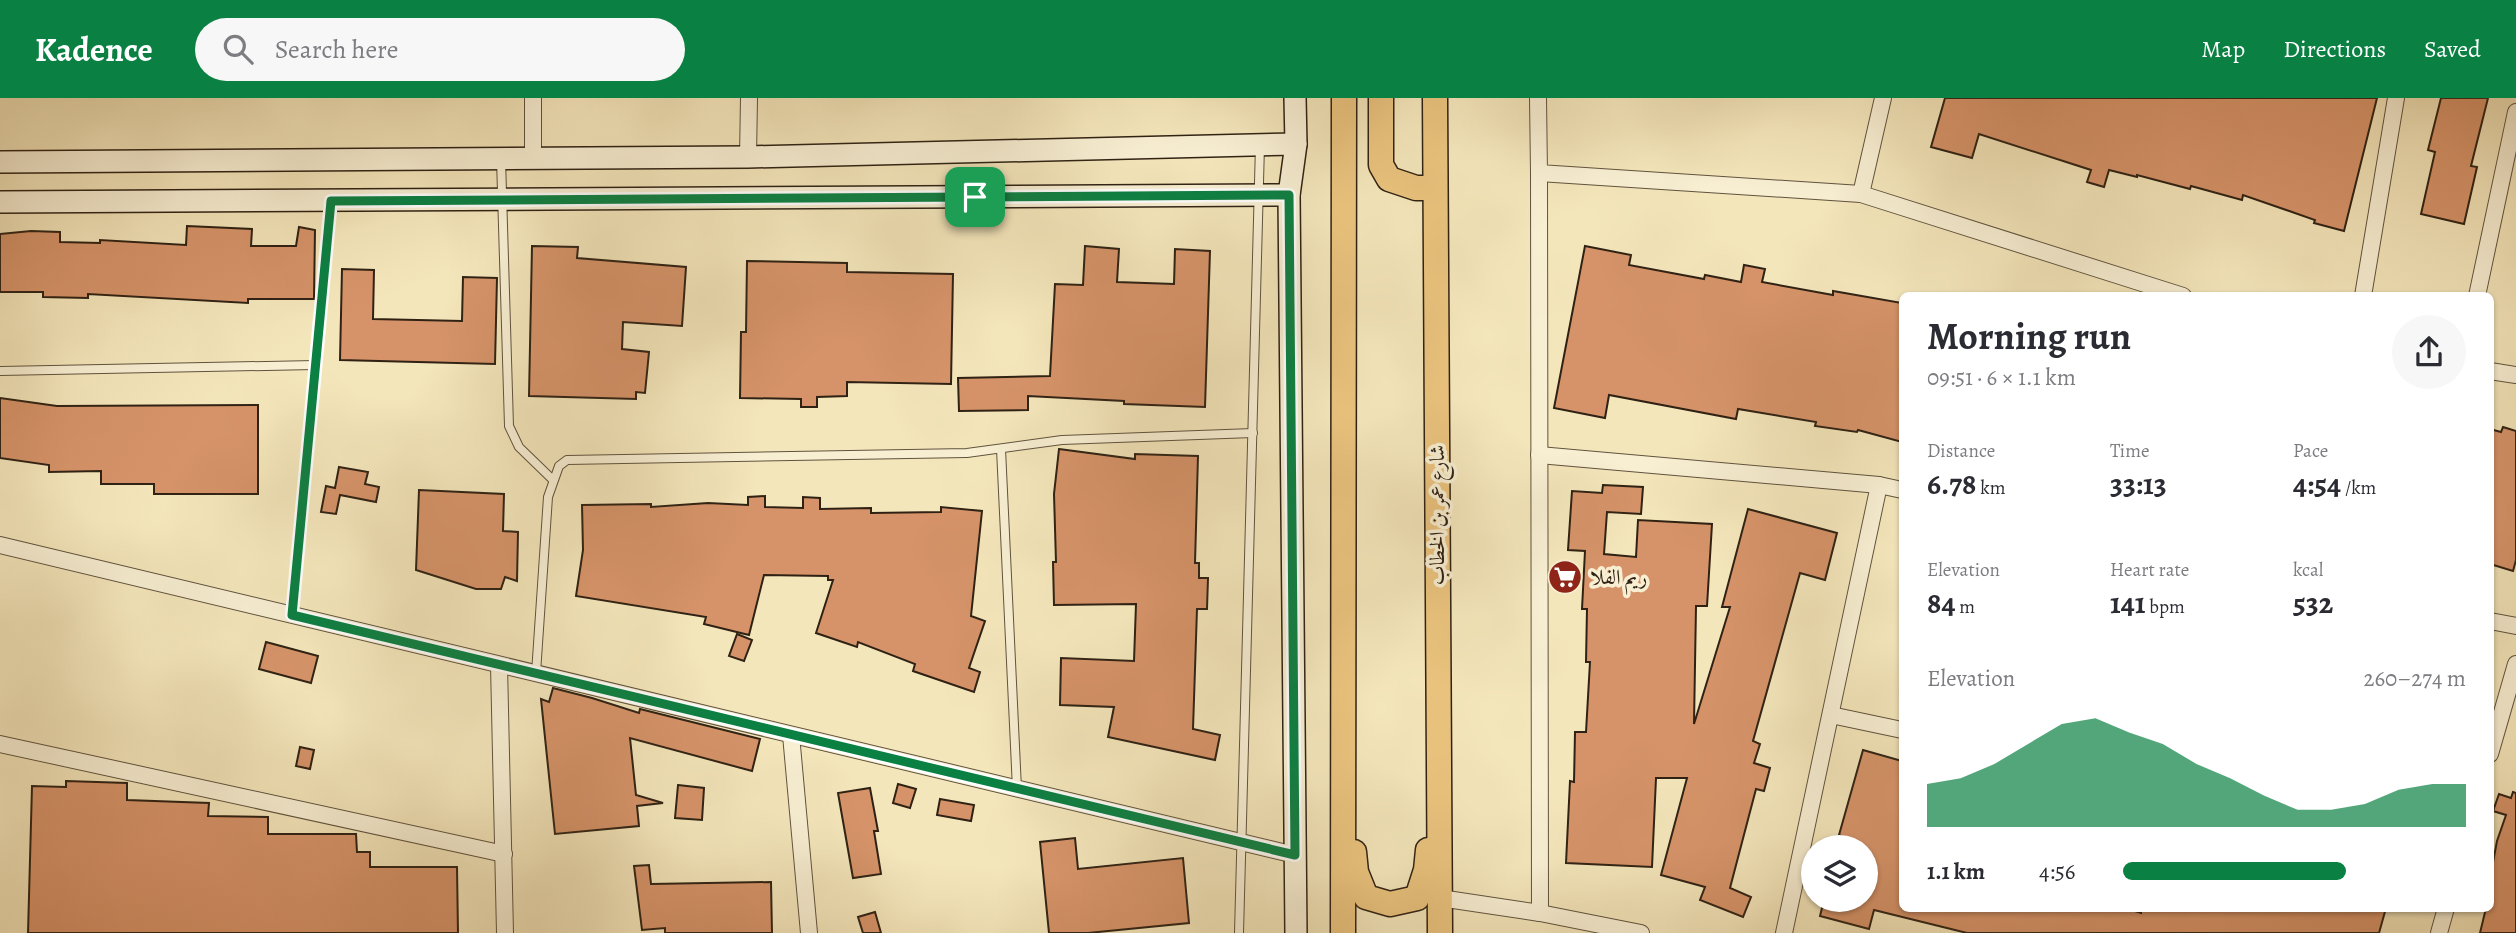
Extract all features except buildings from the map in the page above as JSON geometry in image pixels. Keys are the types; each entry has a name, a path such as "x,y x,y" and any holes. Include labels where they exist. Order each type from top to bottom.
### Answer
{"main road":[{"path":"1343,933 1344,98"},
{"path":"1381,98 1381,164 1389,179 1416,188 1435,188"},
{"name":"شارع عمر بن الخطاب","path":"1435,98 1440,933"},
{"path":"1343,747 1356,872 1366,897 1390,904 1417,898 1426,870 1438,730"}],"street":[{"path":"533,98 533,158"},
{"path":"748,157 749,98"},
{"path":"1295,98 1296,144 1289,195 1296,933"},
{"path":"1538,98 1540,913"},
{"path":"1861,194 1883,98"},
{"path":"2363,292 2396,98"},
{"path":"2478,292 2516,112"},
{"path":"0,162 748,157 1296,144"},
{"path":"1539,173 1861,194 2170,292"},
{"path":"0,202 1289,195"},
{"path":"2494,372 2516,375"},
{"path":"1539,455 1879,485 1899,489"},
{"path":"1784,933 1879,485"},
{"path":"0,545 1295,855"},
{"path":"2494,622 2516,626"},
{"path":"2494,740 2516,664"},
{"path":"499,665 505,933"},
{"path":"1831,715 1899,729"},
{"path":"791,735 809,933"},
{"path":"0,744 504,854"},
{"path":"1440,898 1540,913 1641,933"},
{"path":"2439,933 2445,912"}],"lane":[{"path":"1239,933 1260,145"},
{"path":"501,159 509,426 519,447 553,480"},
{"path":"292,615 331,201"},
{"path":"0,371 315,365"},
{"path":"536,674 548,497 559,466 567,460 967,453 1062,440 1253,433"},
{"path":"1001,449 1017,789"}],"place":[{"name":"ريم الفلا","path":"1565,577"}],"route":[{"path":"1289,195 1295,855 292,615 331,201 975,197 1289,195"}]}
